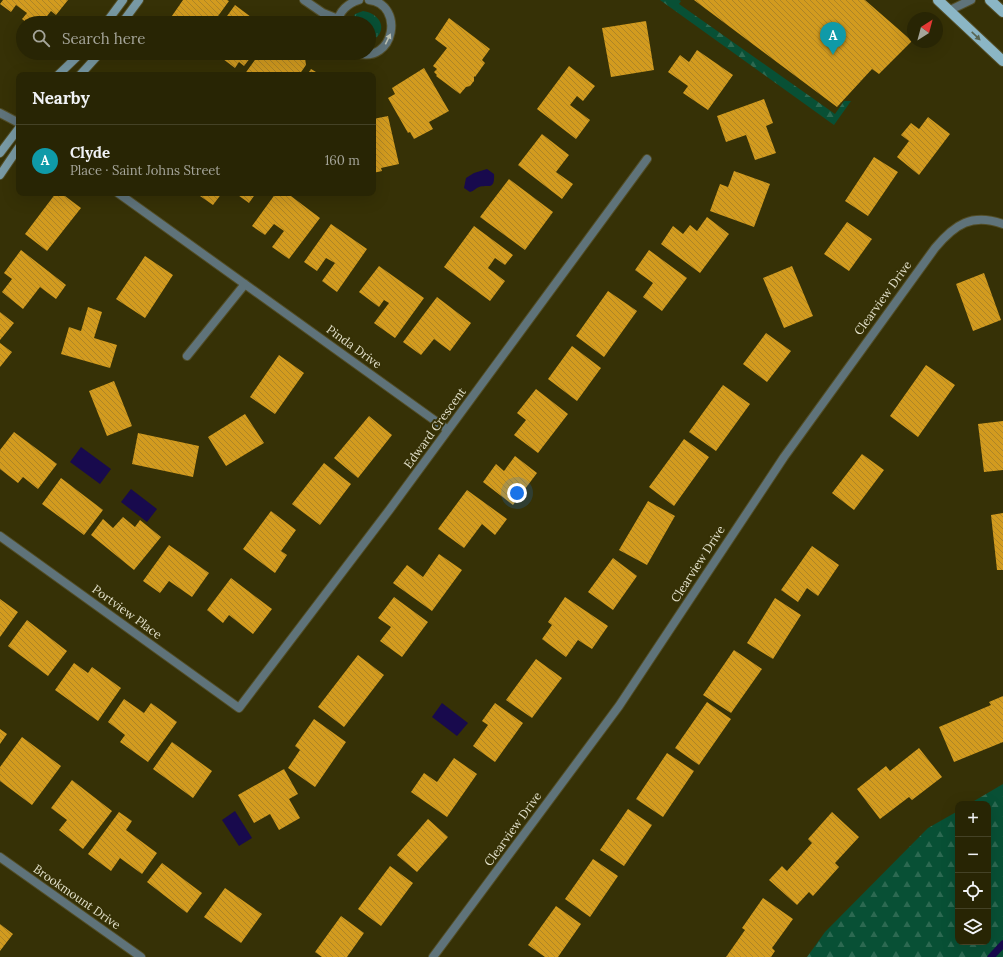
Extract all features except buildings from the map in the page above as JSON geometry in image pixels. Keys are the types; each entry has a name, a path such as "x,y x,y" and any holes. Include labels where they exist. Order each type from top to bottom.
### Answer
{"main road":[{"path":"938,0 1003,61"},
{"path":"990,0 1003,12"}],"street":[{"path":"111,16 123,0"},
{"path":"127,16 139,0"},
{"path":"304,0 329,16"},
{"path":"340,16 343,10 351,3 359,0"},
{"path":"369,0 382,6 389,15 392,25 391,36 384,46 376,52"},
{"path":"950,10 972,0"},
{"path":"61,72 74,60"},
{"path":"83,72 94,60"},
{"path":"0,113 16,121"},
{"path":"0,153 16,132"},
{"path":"0,175 16,151"},
{"name":"Edward Crescent","path":"239,708 448,430 648,159"},
{"name":"Pinda Drive","path":"122,196 448,430"},
{"name":"Clearview Drive","path":"434,957 619,706 784,457 935,248 956,227 969,221 986,219 1003,224"},
{"path":"188,356 245,284"},
{"name":"Portview Place","path":"0,536 239,708"},
{"name":"Brookmount Drive","path":"0,857 141,957"}],"green space":[{"path":"660,0 681,1 679,4 835,114 844,101 851,101 834,125"},
{"path":"363,11 375,16 354,16 355,14"},
{"path":"376,17 381,25 379,34 376,37"},
{"path":"1003,784 1003,957 807,957 825,932 928,828 955,813 955,945 991,945 991,801 974,801"}],"shaded area":[{"path":"487,169 494,174 492,185 482,186 470,192 464,188 466,178 474,173"},
{"path":"81,447 111,469 100,484 70,462"},
{"path":"131,489 157,509 147,522 121,502"},
{"path":"442,703 468,723 457,736 432,717"},
{"path":"235,811 252,838 239,846 222,820"}],"waterway":[{"path":"991,957 1003,944"}],"place":[{"name":"Clyde","path":"833,55"}]}
